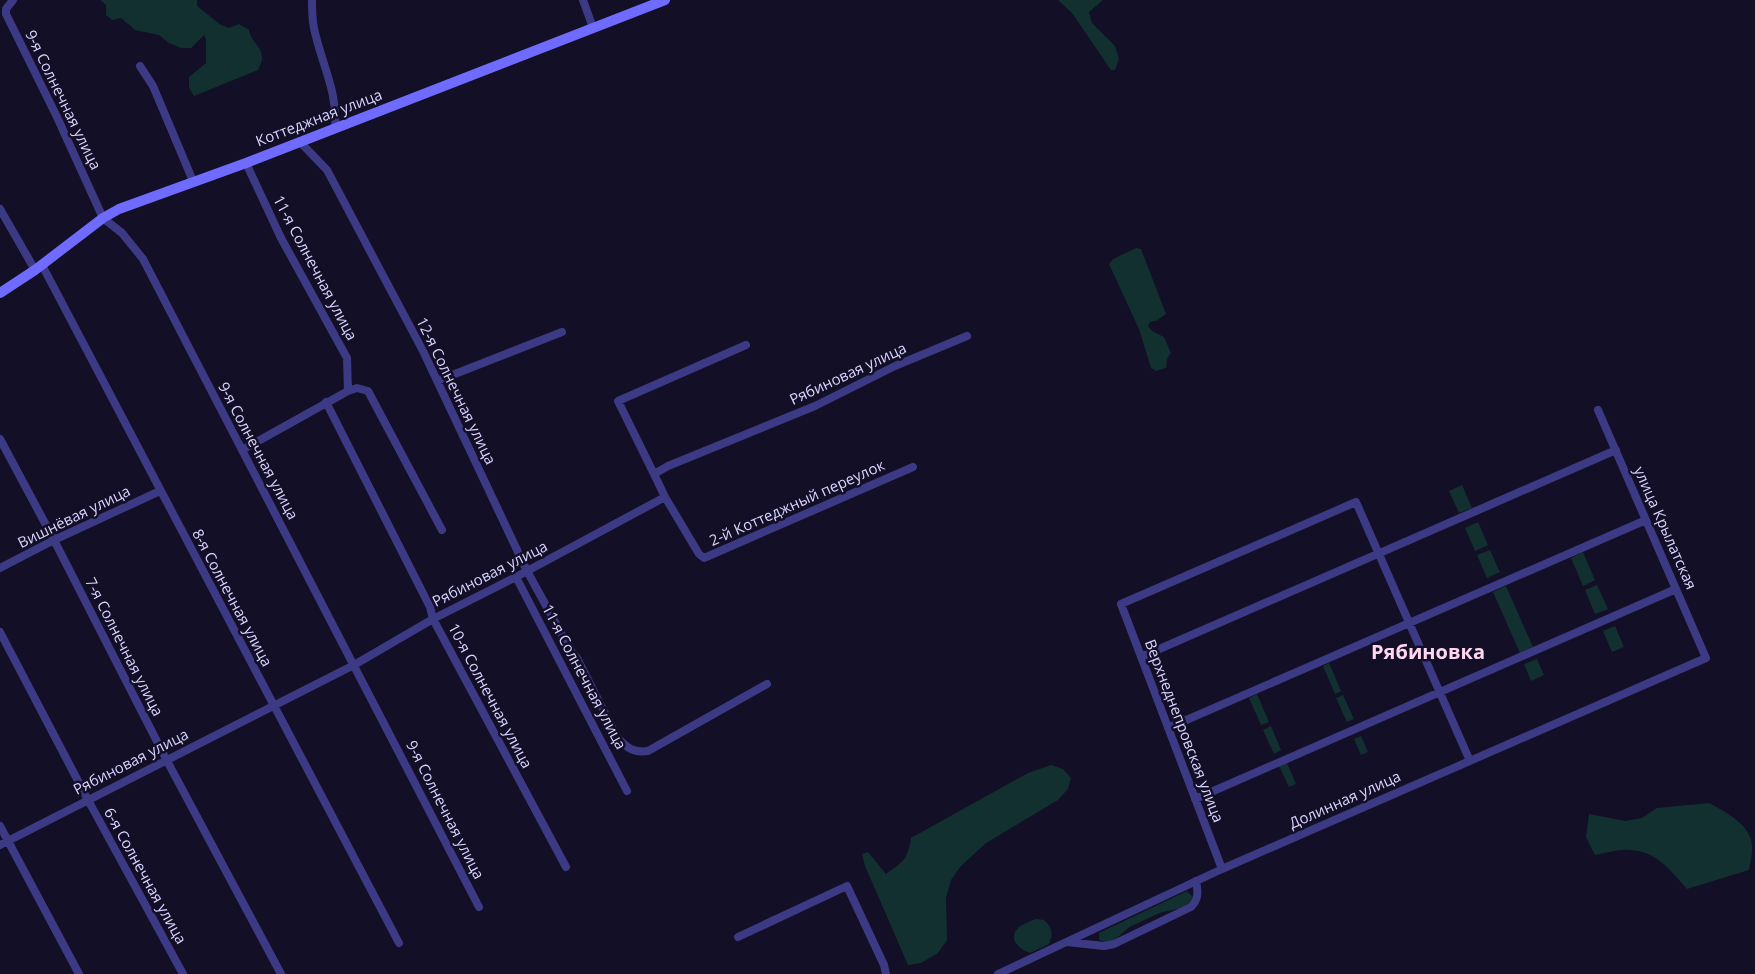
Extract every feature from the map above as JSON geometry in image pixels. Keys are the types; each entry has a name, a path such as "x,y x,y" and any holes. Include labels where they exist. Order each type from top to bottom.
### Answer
{"street":[{"name":"9-я Солнечная улица","path":"13,0 6,9 6,14 57,117 102,218 122,233 143,259 479,908"},
{"path":"312,0 315,30 330,77 336,111 335,128"},
{"path":"582,0 593,28"},
{"name":"Коттеджная улица","path":"0,293 39,267 102,218 138,201 246,163 666,0"},
{"path":"140,66 153,86 194,181"},
{"name":"12-я Солнечная улица","path":"300,142 327,170 423,351 526,571 571,651 577,658 617,737 626,748 637,752 648,751 767,684"},
{"name":"11-я Солнечная улица","path":"246,163 281,238 347,358 348,391"},
{"name":"8-я Солнечная улица","path":"0,208 39,267 160,491 399,943"},
{"path":"437,381 562,332"},
{"name":"Рябиновая улица","path":"654,474 668,466 815,406 895,366 967,336"},
{"path":"665,497 618,401 746,345"},
{"path":"242,450 348,391 357,388 368,391 442,530"},
{"name":"10-я Солнечная улица","path":"326,402 430,608 432,619 566,867"},
{"name":"улица Крылатская","path":"1598,410 1706,658"},
{"name":"7-я Солнечная улица","path":"0,438 166,759 281,974"},
{"path":"1141,657 1616,450"},
{"name":"2-й Коттеджный переулок","path":"665,497 699,554 704,558 913,467"},
{"name":"Вишнёвая улица","path":"0,568 54,540 160,491"},
{"name":"Рябиновая улица","path":"0,845 272,705 354,665 432,619 516,577 665,497"},
{"name":"Верхнеднепровская улица","path":"1222,869 1121,604 1356,502 1379,554"},
{"path":"1168,728 1646,520"},
{"path":"1379,554 1470,761"},
{"name":"11-я Солнечная улица","path":"516,577 627,791"},
{"path":"1195,799 1676,589"},
{"name":"6-я Солнечная улица","path":"0,632 88,800 183,974"},
{"name":"Долинная улица","path":"998,974 1222,869 1706,658"},
{"path":"0,826 79,974"},
{"path":"1065,942 1104,946 1129,938 1191,907 1197,901 1196,881"},
{"path":"738,937 847,886 884,964 886,974"}],"green space":[{"path":"100,0 197,0 197,6 221,25 229,28 239,24 249,30 261,51 261,63 258,70 194,96 189,88 189,77 206,63 206,39 204,35 191,48 181,48 169,43 159,35 135,30 121,18 112,20 106,15 106,5"},
{"path":"1058,0 1103,0 1089,12 1092,23 1115,46 1119,59 1115,70 1111,70 1072,13"},
{"path":"1136,248 1141,249 1166,314 1156,321 1150,322 1148,326 1152,331 1164,337 1171,353 1167,359 1166,368 1156,371 1151,368 1139,329 1109,264 1113,259"},
{"path":"1462,485 1472,508 1459,513 1449,491"},
{"path":"1478,522 1488,545 1475,551 1465,528"},
{"path":"1490,550 1500,572 1487,578 1477,555"},
{"path":"1583,552 1595,580 1583,586 1571,558"},
{"path":"1597,585 1608,609 1595,614 1585,590"},
{"path":"1506,586 1533,647 1520,653 1493,592"},
{"path":"1615,626 1624,647 1612,652 1603,631"},
{"path":"1537,659 1544,675 1531,681 1524,664"},
{"path":"1329,663 1341,691 1335,694 1323,666"},
{"path":"1257,694 1269,722 1261,725 1249,698"},
{"path":"1343,695 1354,719 1347,722 1336,698"},
{"path":"1271,726 1281,750 1274,754 1263,730"},
{"path":"1361,736 1368,752 1361,755 1354,739"},
{"path":"1287,763 1296,784 1289,787 1279,766"},
{"path":"1051,765 1063,769 1071,778 1068,789 1058,800 986,843 960,867 951,880 946,898 947,940 938,953 921,963 908,965 865,866 862,854 868,852 886,874 904,859 911,838 1028,773"},
{"path":"1709,803 1738,821 1749,834 1752,850 1749,870 1687,889 1656,858 1640,851 1626,850 1595,855 1586,837 1589,814 1625,821 1642,818 1657,808"},
{"path":"1187,891 1193,897 1184,907 1160,913 1131,926 1112,941 1103,942 1099,939 1099,933"},
{"path":"1036,919 1044,920 1047,923 1051,928 1051,937 1049,944 1030,953 1016,944 1014,936 1020,927"}],"district":[{"name":"Рябиновка","path":"1428,652"}]}
